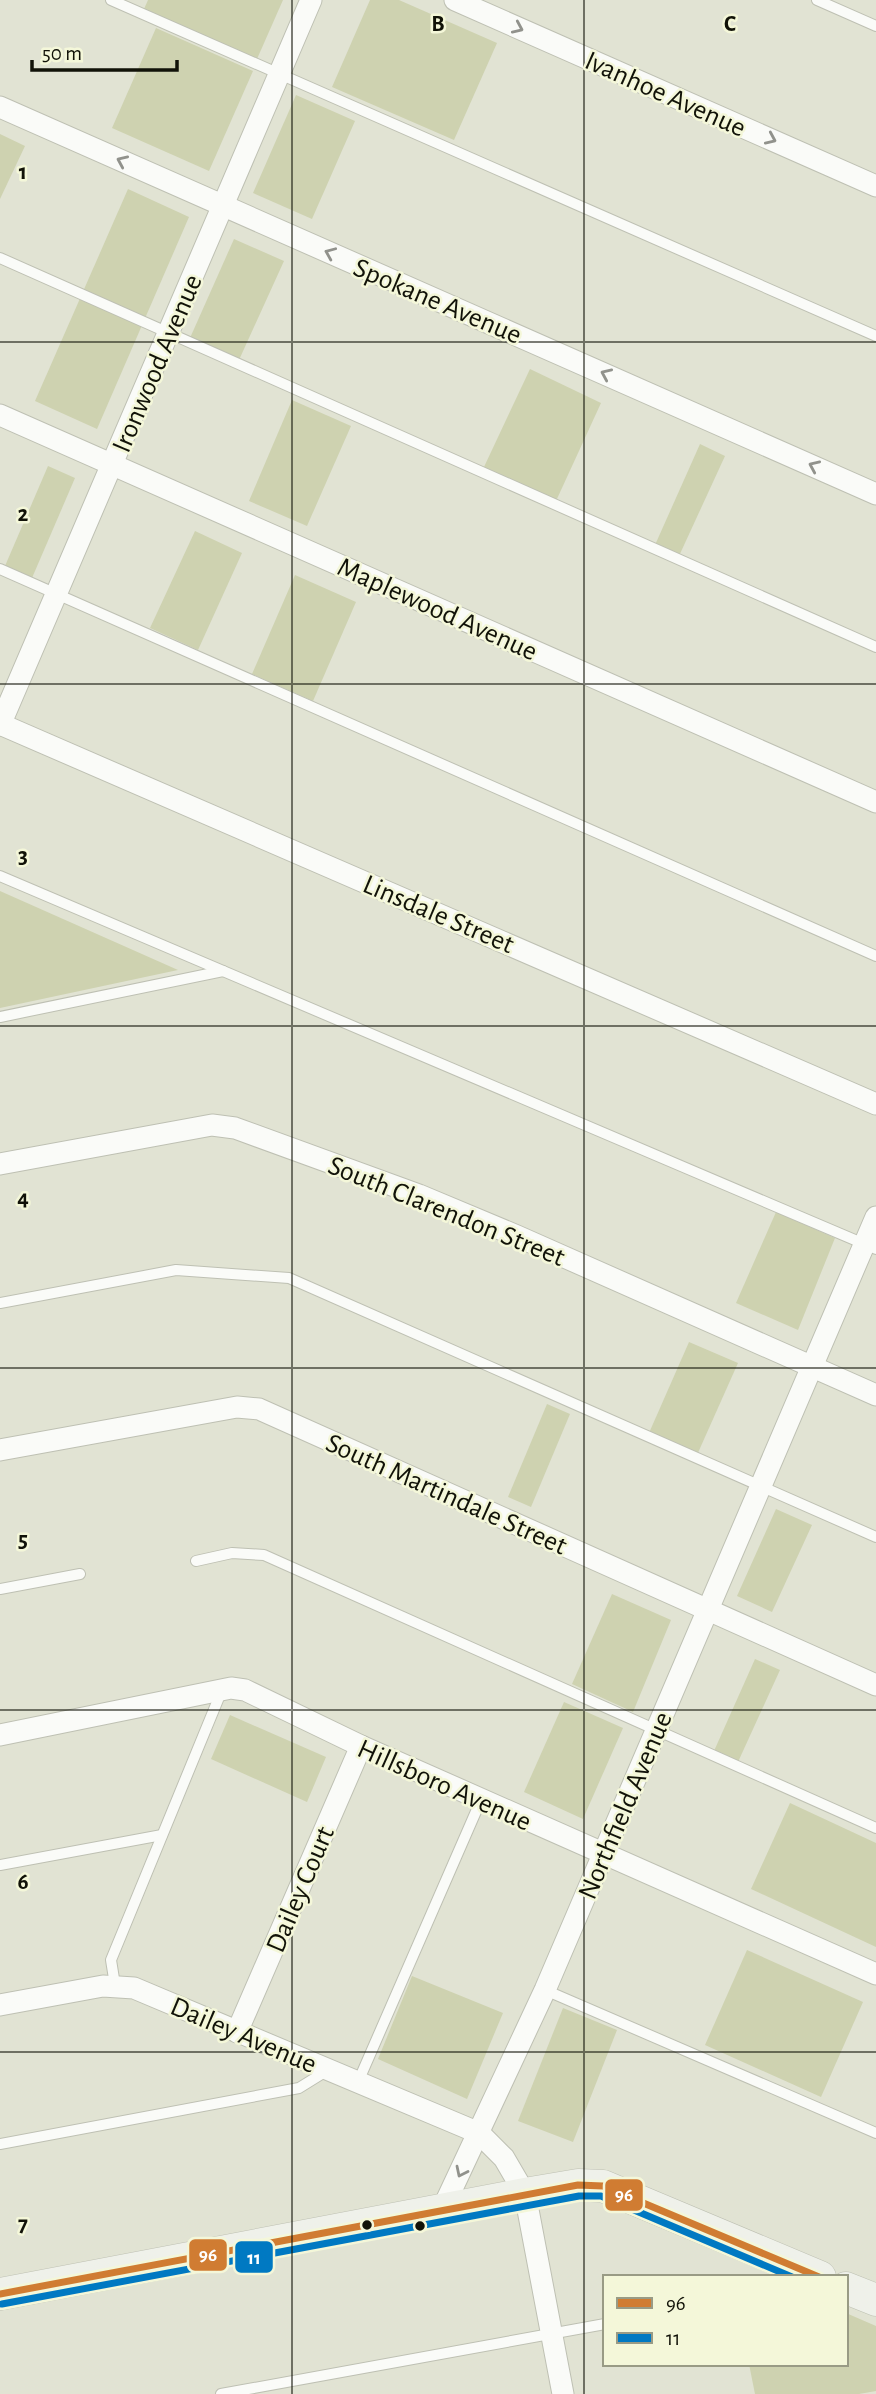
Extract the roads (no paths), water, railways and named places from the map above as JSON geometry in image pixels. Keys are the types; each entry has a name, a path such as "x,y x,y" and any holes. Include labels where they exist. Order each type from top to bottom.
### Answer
{"street":[{"name":"Ironwood Avenue","path":"0,724 311,0"},
{"name":"Ivanhoe Avenue","path":"455,0 876,186"},
{"name":"Spokane Avenue","path":"0,107 876,494"},
{"name":"Maplewood Avenue","path":"0,415 876,802"},
{"name":"Linsdale Street","path":"0,724 876,1104"},
{"name":"South Clarendon Street","path":"0,1164 212,1125 235,1128 419,1195 876,1395"},
{"name":"Northfield Avenue","path":"442,2210 545,1990 812,1366 870,1246 876,1217"},
{"name":"South Martindale Street","path":"0,1450 237,1407 259,1409 876,1685"},
{"name":"Hillsboro Avenue","path":"0,1735 222,1690 245,1690 360,1746 876,1975"},
{"name":"Dailey Court","path":"237,2032 360,1746"},
{"name":"Dailey Avenue","path":"0,2005 115,1985 134,1988 480,2133"},
{"path":"480,2133 504,2158 525,2194 563,2394"},
{"path":"0,2294 578,2185 603,2186 806,2274"},
{"path":"848,2289 876,2300"}],"lane":[{"path":"111,0 876,336"},
{"path":"817,0 876,26"},
{"path":"0,258 876,647"},
{"path":"0,569 876,956"},
{"path":"0,876 870,1246"},
{"path":"0,1017 223,971"},
{"path":"0,1303 176,1270 289,1278 876,1537"},
{"path":"197,1561 232,1553 264,1555 876,1829"},
{"path":"0,1589 80,1573"},
{"path":"115,1985 111,1960 222,1690"},
{"path":"358,2082 481,1800"},
{"path":"0,1865 162,1835"},
{"path":"545,1990 876,2133"},
{"path":"0,2144 299,2088 328,2070"},
{"path":"221,2394 603,2324"}]}
